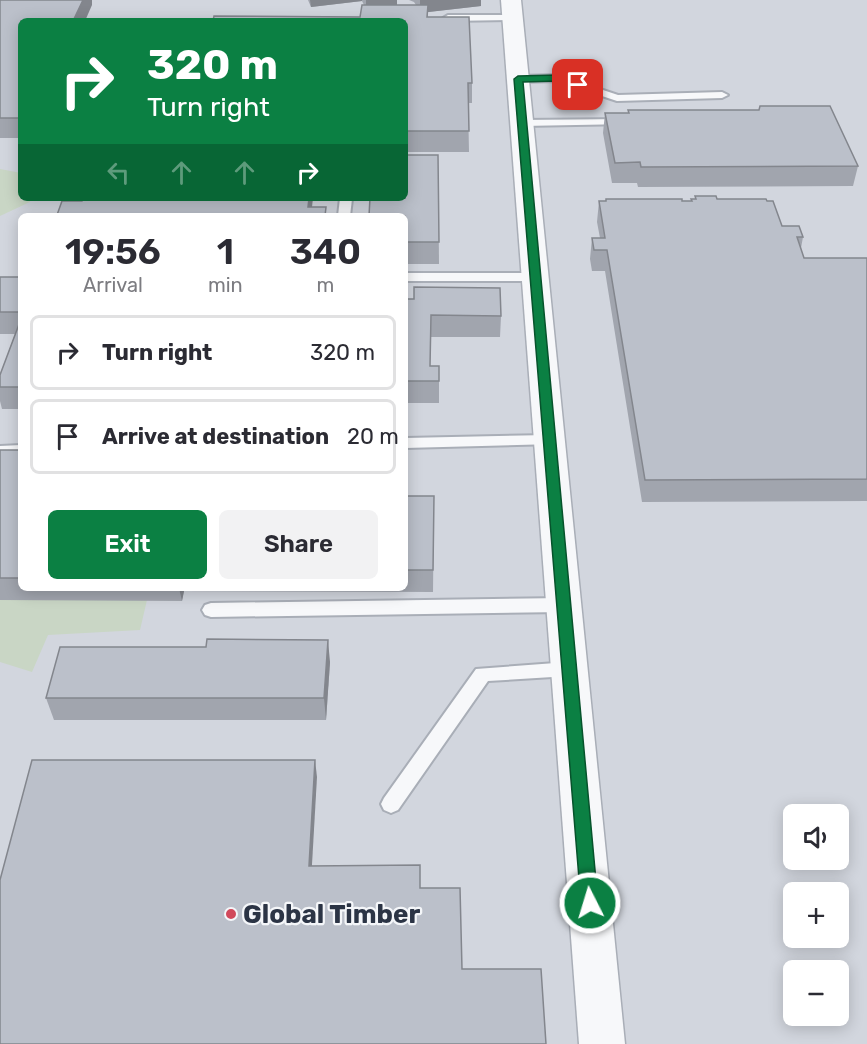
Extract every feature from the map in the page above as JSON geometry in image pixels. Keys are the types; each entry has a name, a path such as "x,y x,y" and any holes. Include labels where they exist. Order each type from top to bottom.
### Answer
{"street":[{"path":"512,9 602,1044"}],"lane":[{"path":"433,18 512,9"},
{"path":"518,79 558,78 617,98 722,95"},
{"path":"522,123 640,122"},
{"path":"408,277 536,277"},
{"path":"408,443 549,440"},
{"path":"0,451 18,450"},
{"path":"211,610 564,605"},
{"path":"390,804 483,674 569,669"}],"shaded area":[{"path":"0,0 867,0 867,1044 0,1044"}],"green space":[{"path":"0,169 18,172 18,201 30,202 0,216"},
{"path":"0,600 147,600 140,630 48,635 32,672 0,662"}],"building":[{"path":"0,0 83,0 74,18 18,18 18,118 0,118"},
{"path":"362,5 428,5 427,17 469,17 472,83 468,83 469,131 408,131 408,18 214,18 214,16 360,17"},
{"path":"760,106 830,106 858,166 641,167 640,162 615,163 605,113 629,113 628,110 759,110"},
{"path":"408,155 438,155 439,242 408,242 408,213 369,213 370,201 408,201"},
{"path":"695,196 773,201 782,226 799,226 803,237 797,237 804,258 867,258 867,479 645,480 607,250 594,250 592,238 605,238 599,201 606,201 606,199 682,199 682,201 692,201 691,199 696,199"},
{"path":"62,201 309,201 308,207 326,207 325,213 58,213"},
{"path":"0,277 18,277 18,312 0,312"},
{"path":"414,287 500,288 501,316 431,315 430,366 439,366 439,381 408,381 408,299 414,299"},
{"path":"18,327 18,387 0,387 0,375"},
{"path":"0,450 18,450 18,578 0,578"},
{"path":"408,496 434,496 433,570 408,570"},
{"path":"207,639 328,640 324,698 46,698 60,647 206,647"},
{"name":"Global Timber","path":"32,760 315,760 309,866 420,865 420,888 460,888 462,969 541,969 546,1044 0,1044 0,880"}],"place":[{"name":"Global Timber","path":"231,914"}],"route":[{"path":"578,85 558,78 518,79 590,903"}]}
